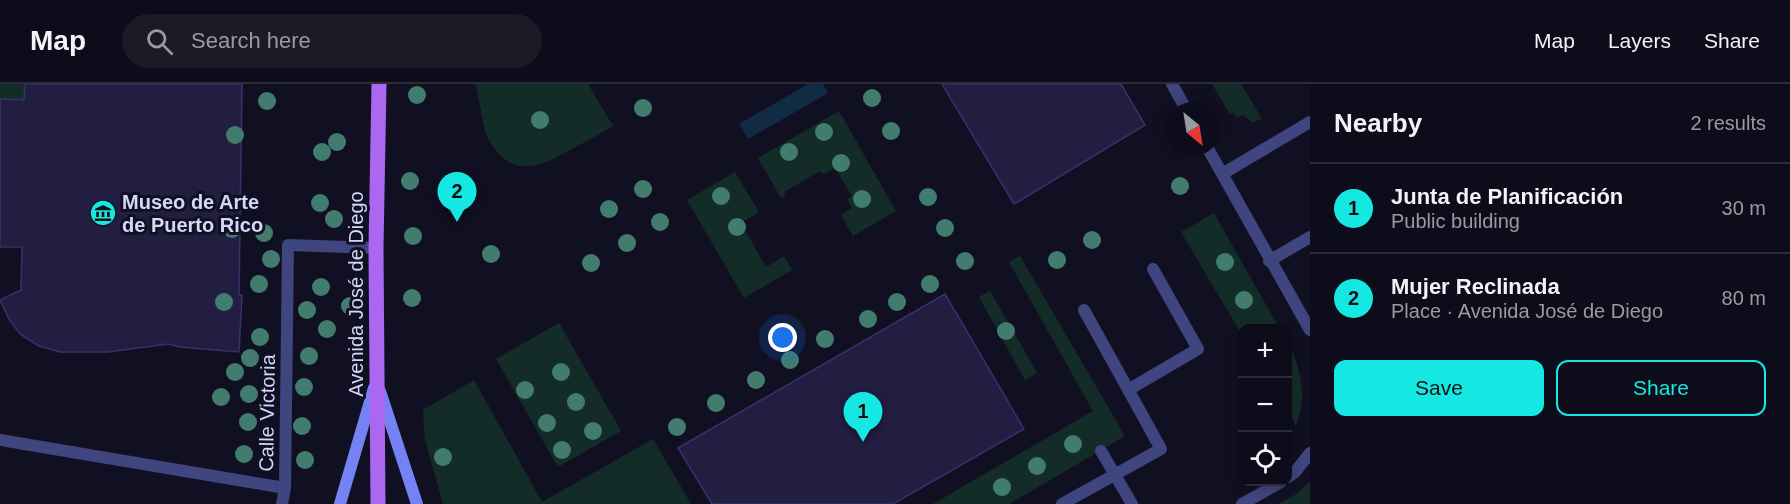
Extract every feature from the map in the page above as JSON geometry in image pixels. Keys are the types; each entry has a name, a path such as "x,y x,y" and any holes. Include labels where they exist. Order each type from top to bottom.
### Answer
{"main road":[{"name":"Avenida José de Diego","path":"378,504 376,248 379,84"}],"street":[{"path":"1172,84 1182,102"},
{"path":"1222,174 1310,122"},
{"path":"1212,156 1269,261 1310,330"},
{"path":"1269,261 1310,237"},
{"name":"Calle Victoria","path":"0,440 285,488 288,245 376,248"},
{"path":"1128,390 1198,349 1153,269"},
{"path":"1062,504 1161,448 1084,310"},
{"path":"340,504 376,381"},
{"path":"376,381 417,504"},
{"path":"1101,451 1132,504"},
{"path":"1292,474 1310,453"},
{"path":"1242,504 1274,486"},
{"path":"282,504 285,488"}],"green space":[{"path":"0,84 25,84 24,100 0,99"},
{"path":"476,84 588,84 613,126 542,163 521,166 511,163 493,146 485,132"},
{"path":"1212,84 1241,84 1262,119 1252,122 1243,115 1237,118 1234,113 1230,114"},
{"path":"839,111 896,211 853,236 841,215 852,208 847,199 852,196 835,168 823,174 820,171 784,192 786,195 781,198 758,158"},
{"path":"735,172 759,212 741,223 766,267 784,256 792,270 744,298 687,200"},
{"path":"1214,213 1277,324 1238,324 1238,328 1181,232"},
{"path":"1020,256 1125,436 1009,504 933,504 1093,411 1009,262"},
{"path":"990,291 1037,373 1025,380 979,297"},
{"path":"559,323 621,431 558,467 496,359"},
{"path":"1292,351 1300,373 1302,394 1296,426 1292,418"},
{"path":"474,380 542,502 653,439 691,504 443,504 425,440 423,410"},
{"path":"1310,481 1310,504 1278,504 1295,495"}],"water":[{"path":"808,84 823,84 828,93 748,139 739,124"}],"building":[{"name":"Museo de Arte de Puerto Rico","path":"25,84 242,84 239,295 242,295 239,352 168,344 108,352 60,352 39,346 20,334 9,319 0,300 21,290 22,247 0,247 0,99 24,100"},
{"path":"942,84 1121,84 1145,125 1014,204"},
{"path":"945,294 1024,429 893,504 712,504 678,448"}],"place":[{"name":"Museo de Arte de Puerto Rico","path":"103,213"},
{"name":"Mujer Reclinada","path":"457,222"},
{"name":"Junta de Planificación","path":"863,442"}]}
